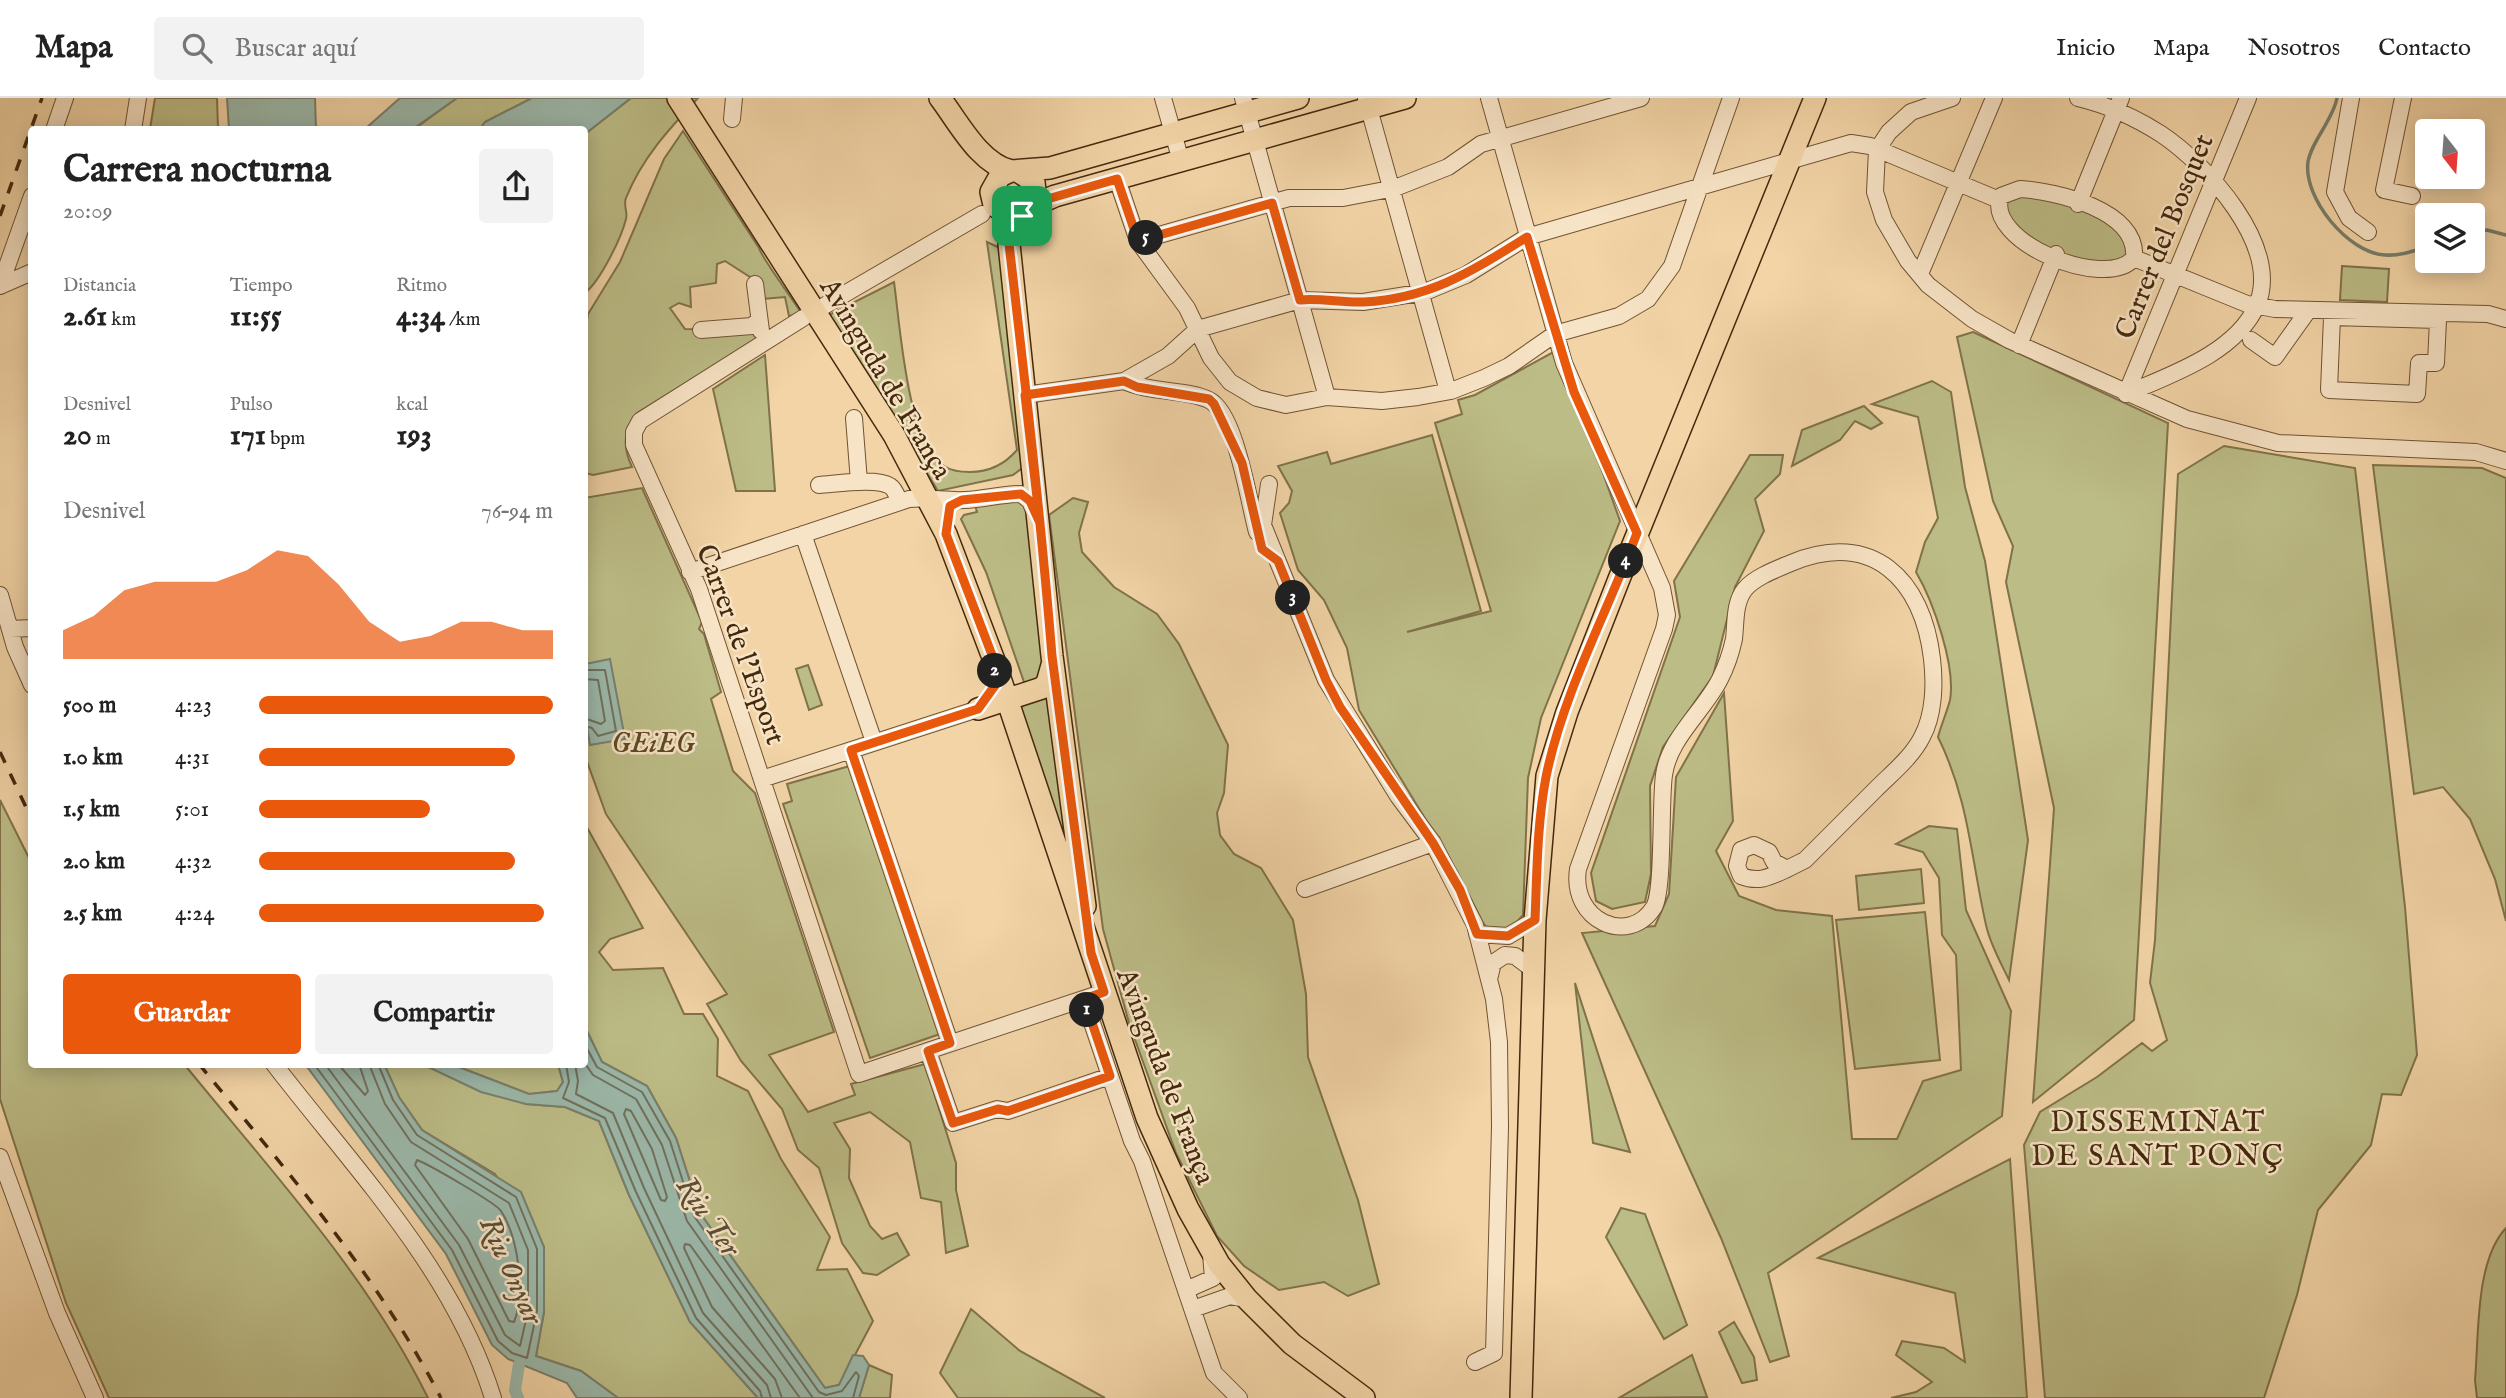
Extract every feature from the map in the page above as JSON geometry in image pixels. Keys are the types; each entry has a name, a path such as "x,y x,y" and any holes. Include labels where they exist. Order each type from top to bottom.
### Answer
{"main road":[{"name":"Avinguda de França","path":"678,98 894,435 946,534 995,663 1104,992 1163,1156 1210,1248 1247,1299 1292,1344 1364,1398"},
{"path":"940,98 982,153 1000,169 1015,172 1034,182 1037,194 1028,211"},
{"path":"1298,98 1245,105 1173,133 1050,168 1015,172 995,181 991,208 1010,217 1028,211 1055,196 1255,140 1367,103 1405,98"},
{"path":"1521,1398 1535,920 1543,806 1551,759 1583,669 1637,533 1815,98"},
{"name":"Avinguda de França","path":"1028,211 1011,231 1009,244 1052,656 1091,953"},
{"path":"978,709 1006,702 1048,683 1052,656"},
{"path":"995,663 1017,687 1034,691"},
{"path":"978,709 996,684 995,663"}],"street":[{"path":"55,126 65,98"},
{"path":"134,126 138,98"},
{"path":"732,119 734,98"},
{"path":"1163,98 1181,161"},
{"path":"1489,98 1527,237 1560,338 1574,392 1662,588 1667,615 1578,869 1577,887 1581,903 1597,921 1607,924 1630,923 1644,916 1657,901 1664,771 1690,721 1719,681 1734,640 1738,601 1747,587 1764,575 1812,555 1834,552 1880,563 1895,572 1910,588 1926,620 1934,689 1923,737 1906,760 1805,860 1787,869"},
{"path":"1138,241 1295,198 1343,198 1391,190 1448,167 1481,144 1612,102 1641,98"},
{"path":"1117,179 1138,241 1177,293 1217,366 1230,382 1247,394 1286,405 1327,397 1382,401 1448,391 1509,366 1560,338 1619,316 1655,292 1672,266 1731,98"},
{"path":"1952,98 1911,112 1895,124 1877,150 1874,181 1879,209 1893,237 1928,285 1972,319 2019,345 2187,419 2278,443 2476,452 2506,461"},
{"path":"1920,274 1994,98"},
{"path":"2078,98 2118,104 2162,135 2214,182 2244,223 2258,254 2262,277 2253,312 2235,334 2216,350 2126,394"},
{"name":"Carrer del Bosquet","path":"2126,394 2248,98"},
{"path":"2351,98 2335,192 2349,218 2368,232"},
{"path":"2403,98 2384,190 2412,196"},
{"path":"1367,103 1448,391"},
{"path":"2079,202 2118,104"},
{"path":"1245,105 1327,397"},
{"path":"1025,395 1124,381 1168,356 1198,329 1300,300 1363,302 1420,293 1466,275 1527,237 1851,143 1877,150 1999,201"},
{"path":"2020,188 2048,191 2079,202 2106,214 2130,236 2135,246 2134,258 2129,265 2112,269 2078,266 2022,240 2003,223 1999,201 2008,192 2020,188"},
{"path":"0,286 28,207"},
{"path":"824,306 991,208"},
{"path":"2019,345 2055,256"},
{"path":"2134,258 2253,312 2473,314 2506,318"},
{"path":"0,286 28,274"},
{"path":"755,285 758,321 765,341"},
{"path":"2250,340 2274,358 2307,312"},
{"name":"Carrer de l'Esport","path":"803,317 640,421 636,426 634,445 699,589 859,1074 928,1051"},
{"path":"2332,317 2438,320 2436,363 2419,363 2417,394 2329,390 2332,317"},
{"path":"701,330 752,326 758,321"},
{"path":"1124,381 1137,387 1209,399 1219,410 1240,456 1262,549 1278,561"},
{"path":"854,418 859,482"},
{"path":"819,485 859,482 889,485 899,501"},
{"path":"1269,484 1263,525 1326,680 1340,707 1433,843 1460,890 1489,979 1499,1042 1500,1127 1494,1353 1475,1362"},
{"path":"690,572 899,501 927,497 962,500 1009,494 1026,495 1040,523"},
{"path":"946,534 950,506 962,500"},
{"path":"803,534 874,743"},
{"path":"0,595 28,675"},
{"path":"10,629 28,628"},
{"path":"762,779 978,709"},
{"path":"851,750 950,1043"},
{"path":"1305,889 1433,843"},
{"path":"1479,942 1508,936 1535,920"},
{"path":"1508,936 1535,944"},
{"path":"1479,942 1505,955 1515,956 1535,971"},
{"path":"1489,979 1493,963 1505,955 1535,944"},
{"path":"1104,992 928,1051 953,1123 998,1109 1008,1111 1110,1076"},
{"path":"1084,999 1214,1373 1239,1398"},
{"path":"277,1068 387,1208 416,1250 470,1337 493,1398"},
{"path":"0,1157 53,1304 95,1398"},
{"path":"1186,1290 1213,1278 1210,1248"},
{"path":"1193,1309 1230,1296 1247,1299"}],"green space":[{"path":"155,98 217,98 218,126 150,126"},
{"path":"457,98 532,98 482,126 418,126"},
{"path":"631,98 698,98 648,157 632,183 626,198 626,216 620,237 603,270 588,290 588,132"},
{"path":"683,131 802,314 789,316 785,297 762,299 753,279 725,261 717,264 716,283 690,287 691,307 679,303 670,308 685,329 753,330 756,339 637,413 626,433 627,453 632,467 593,475 588,474 588,314 620,262 664,159"},
{"path":"2018,193 2086,207 2128,239 2131,258 2086,264 2035,243 2005,215 2007,201"},
{"path":"987,242 1000,248 1025,466 1013,475 938,491 829,315 894,282 907,382 921,434 931,454 944,466 957,471 977,472 996,466 1017,450"},
{"path":"2342,266 2389,269 2387,302 2340,300"},
{"path":"1973,332 2168,423 2134,1020 2033,1102 2054,808 2006,582 2013,546 1993,501 1957,337"},
{"path":"1559,349 1620,521 1541,718 1528,778 1523,915 1509,931 1486,927 1457,871 1359,710 1347,648 1324,600 1298,570 1280,513 1289,503 1292,491 1278,466 1327,452 1331,464 1432,435 1481,611 1407,632 1491,611 1435,423 1462,414 1458,400 1475,395"},
{"path":"765,355 775,491 736,491 713,389"},
{"path":"1932,381 1951,392 1965,487 1985,561 2028,840 2009,980 1988,932 1963,807 1938,737 1950,700 1950,670 1942,634 1916,572 1925,542 1938,518 1918,417 1872,404"},
{"path":"1864,406 1882,423 1871,429 1855,421 1840,440 1792,466 1802,430"},
{"path":"2224,446 2355,468 2405,907 2417,1055 2401,1095 2382,1094 2371,1145 2318,1210 2297,1295 2264,1398 2045,1398 2024,1145 2040,1112 2097,1077 2142,1043 2152,1051 2167,1040 2150,983 2155,940 2178,474"},
{"path":"1750,455 1783,455 1780,474 1755,499 1764,531 1735,587 1713,676 1663,747 1650,786 1651,874 1645,902 1612,909 1596,901 1591,873 1680,617 1674,581"},
{"path":"2373,465 2482,468 2506,478 2506,921 2495,879 2470,819 2443,787 2414,794"},
{"name":"GEiEG","path":"642,488 702,622 699,629 704,634 721,692 711,699 733,771 755,793 834,1032 769,1055 808,1112 855,1095 851,1084 925,1064 956,1163 956,1190 968,1246 946,1253 941,1202 921,1198 910,1142 870,1112 834,1123 850,1149 849,1178 870,1226 882,1239 897,1233 909,1255 877,1275 863,1273 842,1243 819,1168 798,1150 782,1109 741,1061 707,1004 727,994 606,814 588,764 588,497"},
{"path":"1073,498 1088,502 1079,533 1082,552 1114,587 1157,614 1179,644 1228,745 1224,793 1217,813 1220,835 1234,854 1261,868 1293,920 1306,994 1308,1057 1358,1200 1379,1284 1348,1296 1324,1282 1279,1290 1244,1266 1217,1236 1176,1153 1129,1023 1103,929 1049,515"},
{"path":"1012,499 1028,506 1046,670 1041,680 1025,685 986,572 961,519 964,515 977,512 975,505"},
{"path":"808,665 822,705 809,710 796,669"},
{"path":"1724,693 1733,821 1716,851 1739,896 1776,910 1832,916 1852,1139 1897,1139 1923,1081 1961,1070 1956,955 1942,935 1939,878 1923,852 1896,844 1929,826 1957,829 1966,910 2011,1011 2002,1116 1768,1273 1789,1356 1770,1362 1721,1238 1582,933 1655,926 1669,894 1676,777"},
{"path":"1047,697 1069,855 1020,710 1025,702"},
{"path":"853,765 940,1034 870,1058 783,804 792,801 787,784"},
{"path":"0,800 28,856 28,1068 187,1068 347,1266 404,1352 428,1398 109,1398 66,1303 0,1099"},
{"path":"588,829 643,928 610,939 599,952 613,970 663,968 684,1014 703,1014 718,1039 717,1076 748,1091 781,1159 830,1237 817,1270 847,1269 873,1321 839,1385 825,1388 700,1213 676,1138 647,1086 602,1062 588,1033"},
{"path":"1921,869 1924,903 1859,910 1856,876"},
{"path":"1925,912 1940,1060 1855,1069 1836,920"},
{"path":"1575,983 1630,1152 1593,1143"},
{"path":"386,1068 432,1068 526,1104 565,1107 599,1121 629,1195 690,1322 758,1398 618,1398 581,1371 536,1356 544,1312 544,1247 495,1174 422,1130 399,1097"},
{"path":"461,1068 559,1068 563,1082 557,1091 529,1094"},
{"path":"2010,1159 2027,1398 1891,1398 1916,1392 1932,1382 1896,1355 1902,1341 1944,1348 1965,1362 1955,1293 1818,1258"},
{"path":"1621,1208 1645,1214 1687,1325 1664,1339 1606,1237"},
{"path":"2506,1228 2506,1398 2477,1398 2475,1380 2480,1300 2489,1259"},
{"path":"971,1309 1020,1351 1105,1398 958,1398 940,1373"},
{"path":"1734,1322 1754,1357 1757,1380 1742,1383 1719,1332"},
{"path":"1692,1355 1707,1397 1619,1398"},
{"path":"869,1365 892,1375 890,1398 859,1398"}],"water":[{"path":"227,98 315,98 316,126 229,126"},
{"path":"400,98 457,98 417,126 368,126"},
{"path":"532,98 631,98 588,132 588,126 482,126"},
{"path":"610,659 625,739 590,745 588,663"},
{"path":"588,1033 602,1062 647,1086 676,1138 700,1213 825,1388 839,1385 853,1355 863,1356 869,1365 859,1398 758,1398 690,1322 629,1195 599,1121 565,1107 526,1104 481,1092 430,1068 461,1068 529,1094 557,1091 563,1082 559,1068 588,1068"},
{"name":"Riu Onyar","path":"308,1068 386,1068 399,1097 422,1130 521,1192 544,1247 544,1312 536,1356 581,1371 618,1398 577,1398 567,1383 508,1359 492,1345 446,1254"}],"waterway":[{"path":"2337,98 2308,162 2308,176 2320,207 2343,234 2371,252 2396,255 2415,250"},
{"path":"2485,230 2506,235"},
{"path":"518,1398 515,1390 519,1364"}],"railway":[{"path":"32,126 42,98"},
{"path":"0,216 28,137"},
{"path":"0,752 28,812"},
{"path":"202,1068 360,1266 389,1309 441,1398"}],"district":[{"name":"DISSEMINAT DE SANT PONÇ","path":"2158,1138"}],"route":[{"path":"1022,216 1011,231 1009,244 1025,395 1035,468 1050,628 1052,656 1091,953 1104,992 1084,999 1110,1076 1008,1111 998,1109 953,1123 928,1051 950,1043 851,750 978,709 993,692 996,684 995,663 946,534 947,514 950,506 962,500 1021,494 1026,495 1030,501 1040,523 1025,395 1124,381 1137,387 1209,399 1214,404 1240,456 1262,549 1278,561 1326,680 1340,707 1398,796 1433,843 1460,890 1477,934 1508,936 1535,920 1543,806 1551,759 1583,669 1637,533 1574,392 1550,321 1527,237 1466,275 1425,292 1349,303 1300,300 1272,203 1138,241 1117,179 1044,200 1022,216"}],"water label":[{"name":"Riu Ter","path":"709,1216"}]}
